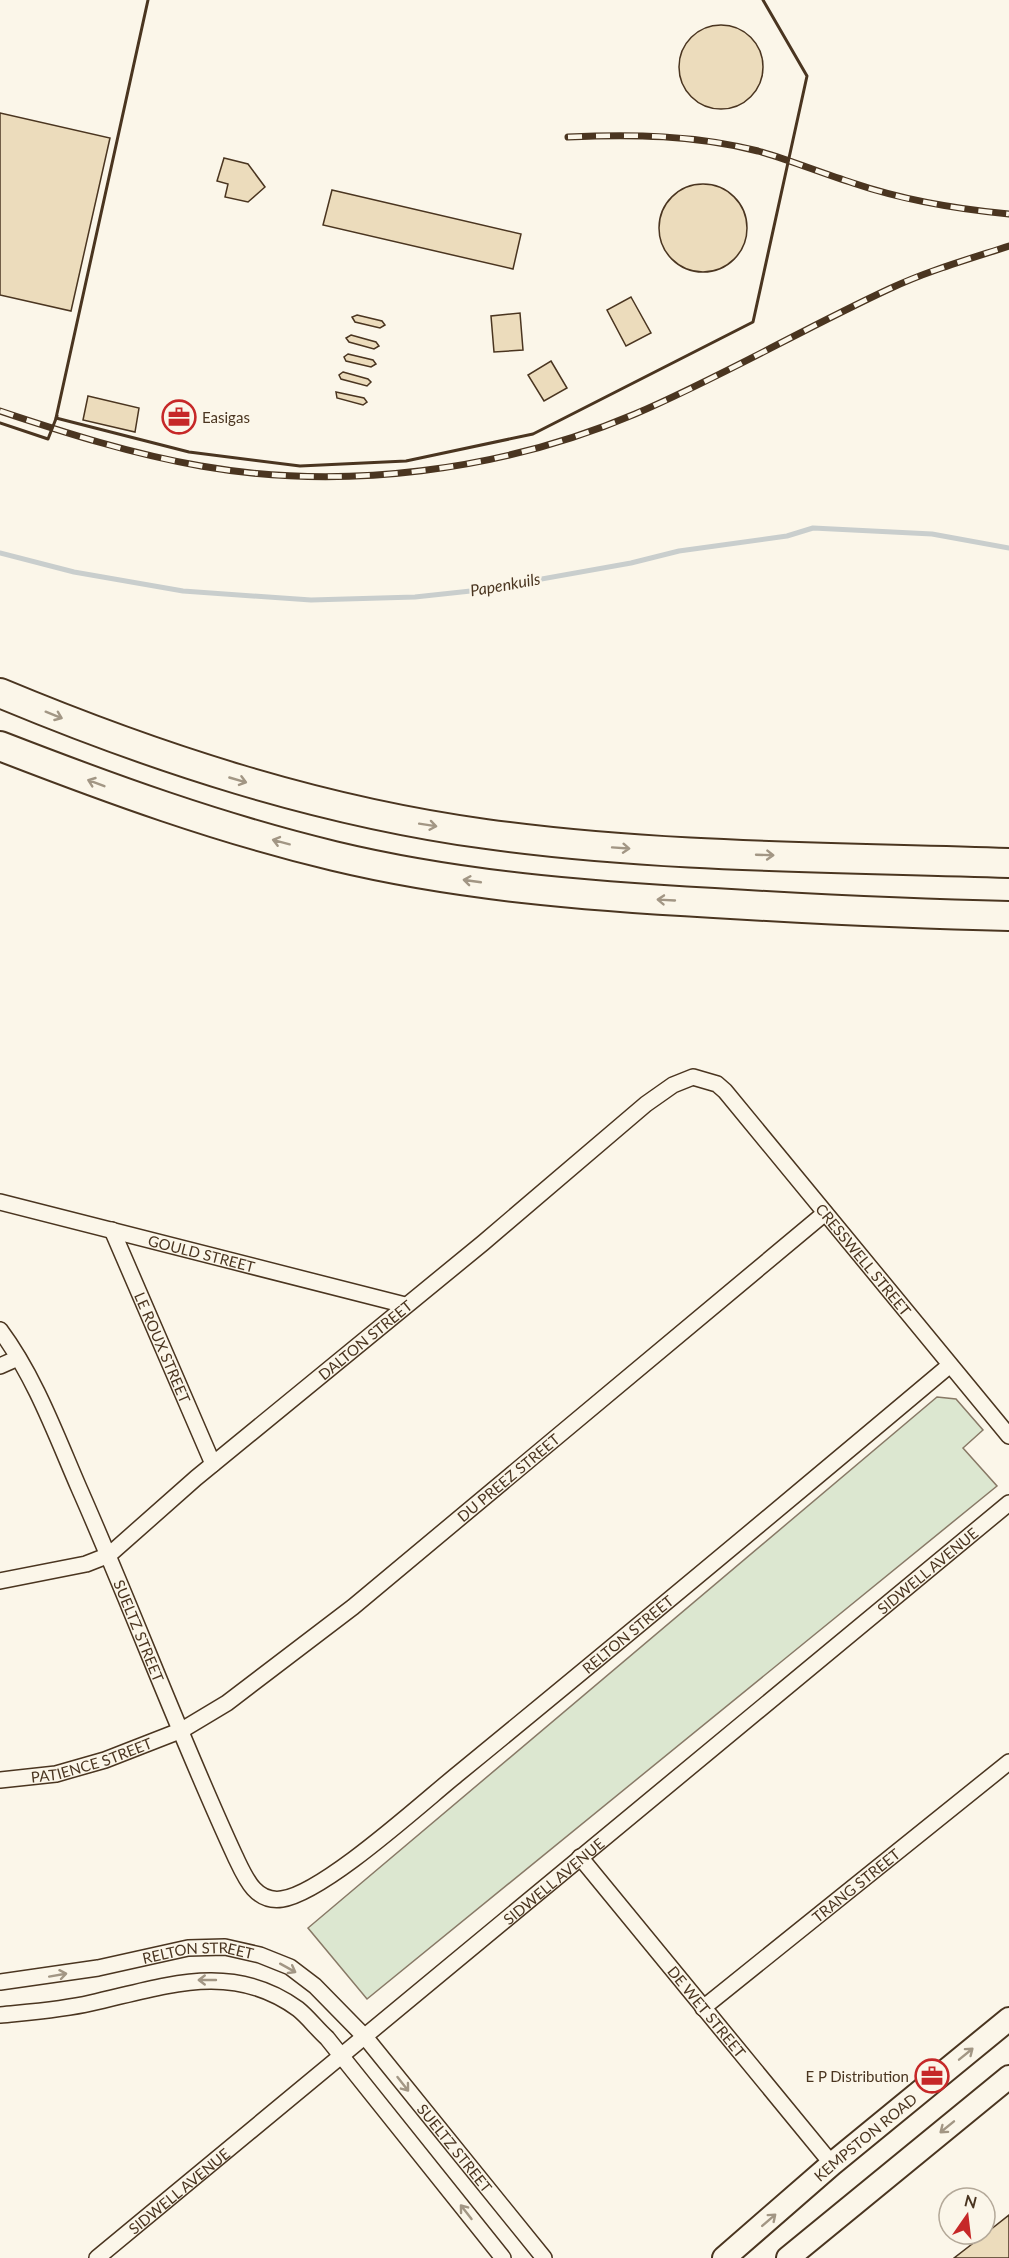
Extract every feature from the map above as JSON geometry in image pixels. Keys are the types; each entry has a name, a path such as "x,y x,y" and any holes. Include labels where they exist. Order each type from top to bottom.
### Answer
{"highway":[{"path":"0,693 172,759 290,794 357,810 487,834 617,848 727,854 1009,862"},
{"path":"0,746 116,791 209,823 345,858 459,879 536,890 1009,923"},
{"path":"809,857 1009,845"},
{"path":"861,913 1009,916"}],"main road":[{"name":"KEMPSTON ROAD","path":"724,2258 832,2164 1009,2019"},
{"path":"788,2258 1009,2077"}],"street":[{"name":"DALTON STREET","path":"0,1581 86,1564 109,1555 213,1464 483,1243 588,1151 673,1085 693,1077 717,1084"},
{"name":"CRESSWELL STREET","path":"717,1084 1009,1436"},
{"name":"GOULD STREET","path":"0,1202 405,1305"},
{"name":"DU PREEZ STREET","path":"182,1730 227,1702 353,1607 825,1213"},
{"name":"LE ROUX STREET","path":"112,1230 213,1464"},
{"name":"SUELTZ STREET","path":"0,1330 18,1358 43,1407 109,1555 213,1810 246,1879 255,1891 263,1896 274,1899 297,1895"},
{"path":"0,1366 18,1358"},
{"name":"RELTON STREET","path":"297,1895 320,1883 446,1784 950,1365"},
{"name":"SIDWELL AVENUE","path":"97,2258 342,2058 580,1857 1009,1503"},
{"name":"PATIENCE STREET","path":"0,1780 56,1774 82,1767 182,1730"},
{"name":"TRANG STREET","path":"704,2008 1009,1762"},
{"name":"DE WET STREET","path":"580,1857 832,2164"},
{"name":"RELTON STREET","path":"0,1982 98,1968 188,1948 225,1947 260,1955 290,1967 315,1986 366,2038"},
{"name":"RELTON STREET","path":"0,2015 88,2004 177,1982 207,1979 235,1982 282,1999 300,2011 342,2058"},
{"name":"SUELTZ STREET","path":"366,2038 544,2258"},
{"name":"SUELTZ STREET","path":"342,2058 503,2258"}],"green space":[{"path":"937,1397 956,1399 983,1430 963,1448 997,1486 367,1999 308,1928"}],"building":[{"path":"721,25 737,28 751,37 760,51 763,67 760,83 751,97 737,106 721,109 705,106 691,97 682,83 679,67 682,51 691,37 705,28"},
{"path":"0,113 110,138 71,311 0,295"},
{"path":"224,158 248,164 265,187 248,202 225,197 228,184 217,181"},
{"path":"703,184 720,187 734,197 744,211 747,228 744,245 734,259 720,269 703,272 686,269 672,259 662,245 659,228 662,211 672,197 686,187"},
{"path":"332,190 521,234 513,269 323,225"},
{"path":"631,297 651,333 626,346 607,310"},
{"path":"520,313 523,350 494,352 491,316"},
{"path":"357,315 382,321 385,325 380,328 355,322 352,317"},
{"path":"351,335 376,342 379,346 374,349 349,342 346,338"},
{"path":"348,354 373,360 376,364 371,367 346,361 344,357"},
{"path":"551,361 567,388 544,401 528,375"},
{"path":"343,372 368,379 371,382 367,386 341,379 339,375"},
{"path":"336,392 364,398 367,402 363,405 337,398"},
{"path":"88,396 139,408 135,432 83,420"},
{"path":"1009,2215 1009,2258 954,2258 970,2246 997,2246 997,2224"}],"waterway":[{"name":"Papenkuils","path":"0,553 74,572 183,591 311,600 415,597 480,590 631,563 679,551 787,536 813,528 932,534 1009,548"}],"railway":[{"path":"568,137 663,137 734,146 758,151 872,189 910,199 1009,214"},
{"path":"0,411 124,449 201,466 255,473 310,476 366,476 421,471 531,450 584,434 635,414 699,384 903,283 1009,246"}],"wall":[{"path":"148,0 56,418 189,452 300,466 406,461 533,434 753,322 807,76 763,0"},
{"path":"0,423 48,439 57,416"}],"place":[{"name":"Easigas","path":"179,417"},
{"name":"E P Distribution","path":"932,2076"}]}
